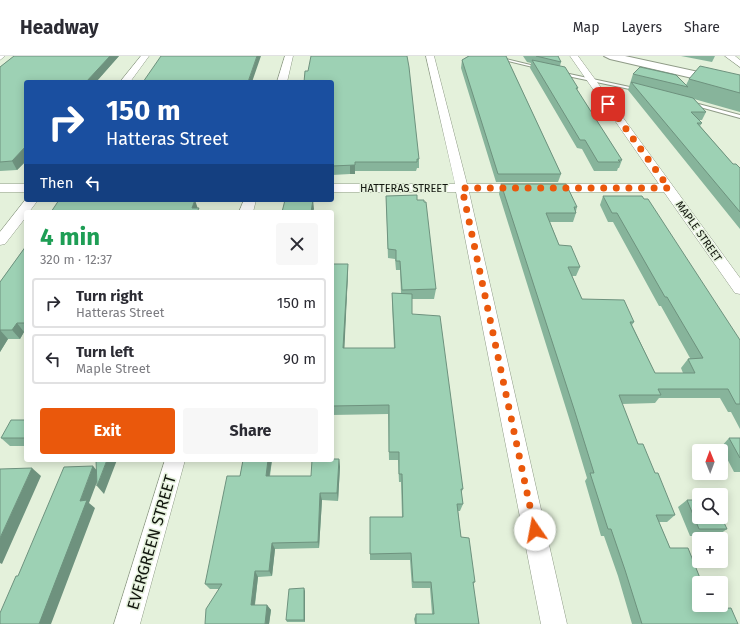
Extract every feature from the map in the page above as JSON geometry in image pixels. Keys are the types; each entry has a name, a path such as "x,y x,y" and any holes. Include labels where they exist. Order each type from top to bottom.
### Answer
{"main road":[{"path":"610,56 740,85"},
{"path":"644,56 740,78"}],"street":[{"path":"127,80 145,56"},
{"path":"283,80 289,56"},
{"path":"430,56 462,188 554,624"},
{"name":"MAPLE STREET","path":"574,56 740,289"},
{"path":"729,56 740,64"},
{"path":"0,188 24,188"},
{"name":"HATTERAS STREET","path":"334,188 669,188"},
{"path":"24,210 30,202"},
{"path":"0,241 24,210"},
{"name":"EVERGREEN STREET","path":"127,624 174,462"}],"lane":[{"path":"489,56 547,70"},
{"path":"554,71 646,92"},
{"path":"687,102 740,116"}],"building":[{"path":"14,56 110,56 88,80 24,80 24,148 12,161 0,162 0,67"},
{"path":"161,56 257,56 249,80 144,80"},
{"path":"311,56 407,56 419,159 417,159 417,162 355,162 355,165 334,166 334,80 304,80 305,71 308,71"},
{"path":"469,56 506,56 561,174 498,174 462,60"},
{"path":"536,56 558,56 561,62"},
{"path":"532,60 565,67 578,88 576,88 622,160 618,160 620,162 598,162 585,140 580,140"},
{"path":"700,66 740,75 740,93 689,79"},
{"path":"640,67 676,75 688,87 633,74"},
{"path":"631,82 693,98 706,112 691,112 702,123 697,123 733,164 736,164 740,168 740,212"},
{"path":"501,184 566,184 577,207 574,207 576,213 546,213 559,245 571,246 580,267 568,267 582,299 624,300 634,322 630,322 655,373 695,373 688,359 703,358 667,297 665,297 617,213 612,213 603,196 642,196 644,199 648,199 740,340 740,404 736,404 728,389 658,389 661,395 619,395 638,444 643,444 655,473 658,473 675,515 656,515 670,548 688,548 692,558 692,568 696,568 699,576 692,576 692,612 728,612 728,608 731,608 738,624 642,624 611,529 608,529 590,473 594,473"},
{"path":"417,195 417,200 424,200 424,202 426,202 436,289 402,290 400,261 396,261 396,250 388,249 386,196"},
{"path":"58,202 194,202 192,208 199,208 198,210 52,210"},
{"path":"284,202 313,202 311,210 282,210"},
{"path":"24,249 24,323 17,323 12,330 0,330 0,282"},
{"path":"334,264 348,264 343,348 395,348 392,293 412,294 412,314 440,316 463,489 461,489 463,504 457,504 461,537 469,538 479,624 416,624 416,614 434,614 431,582 413,582 411,553 370,554 370,517 403,517 402,474 399,474 399,452 389,452 389,405 334,406"},
{"path":"11,420 24,420 24,438 1,438"},
{"path":"729,438 740,438 740,458"},
{"path":"334,459 339,459 337,493 320,493 318,542 272,543 269,571 255,571 251,605 267,605 265,624 205,624 206,609 222,584 205,584 227,476 240,476 243,462 268,462 266,476 311,476 312,462 334,462"},
{"path":"96,462 106,462 97,486"},
{"path":"93,466 80,501 87,500 39,624 0,624 0,613 16,576 18,576 64,467"},
{"path":"32,468 0,538 0,469"},
{"path":"687,500 692,500 692,512"},
{"path":"697,524 725,524 727,529 699,529"},
{"path":"304,588 304,620 286,620 289,589"}],"route":[{"path":"535,530 462,188 669,188 608,104"}]}
